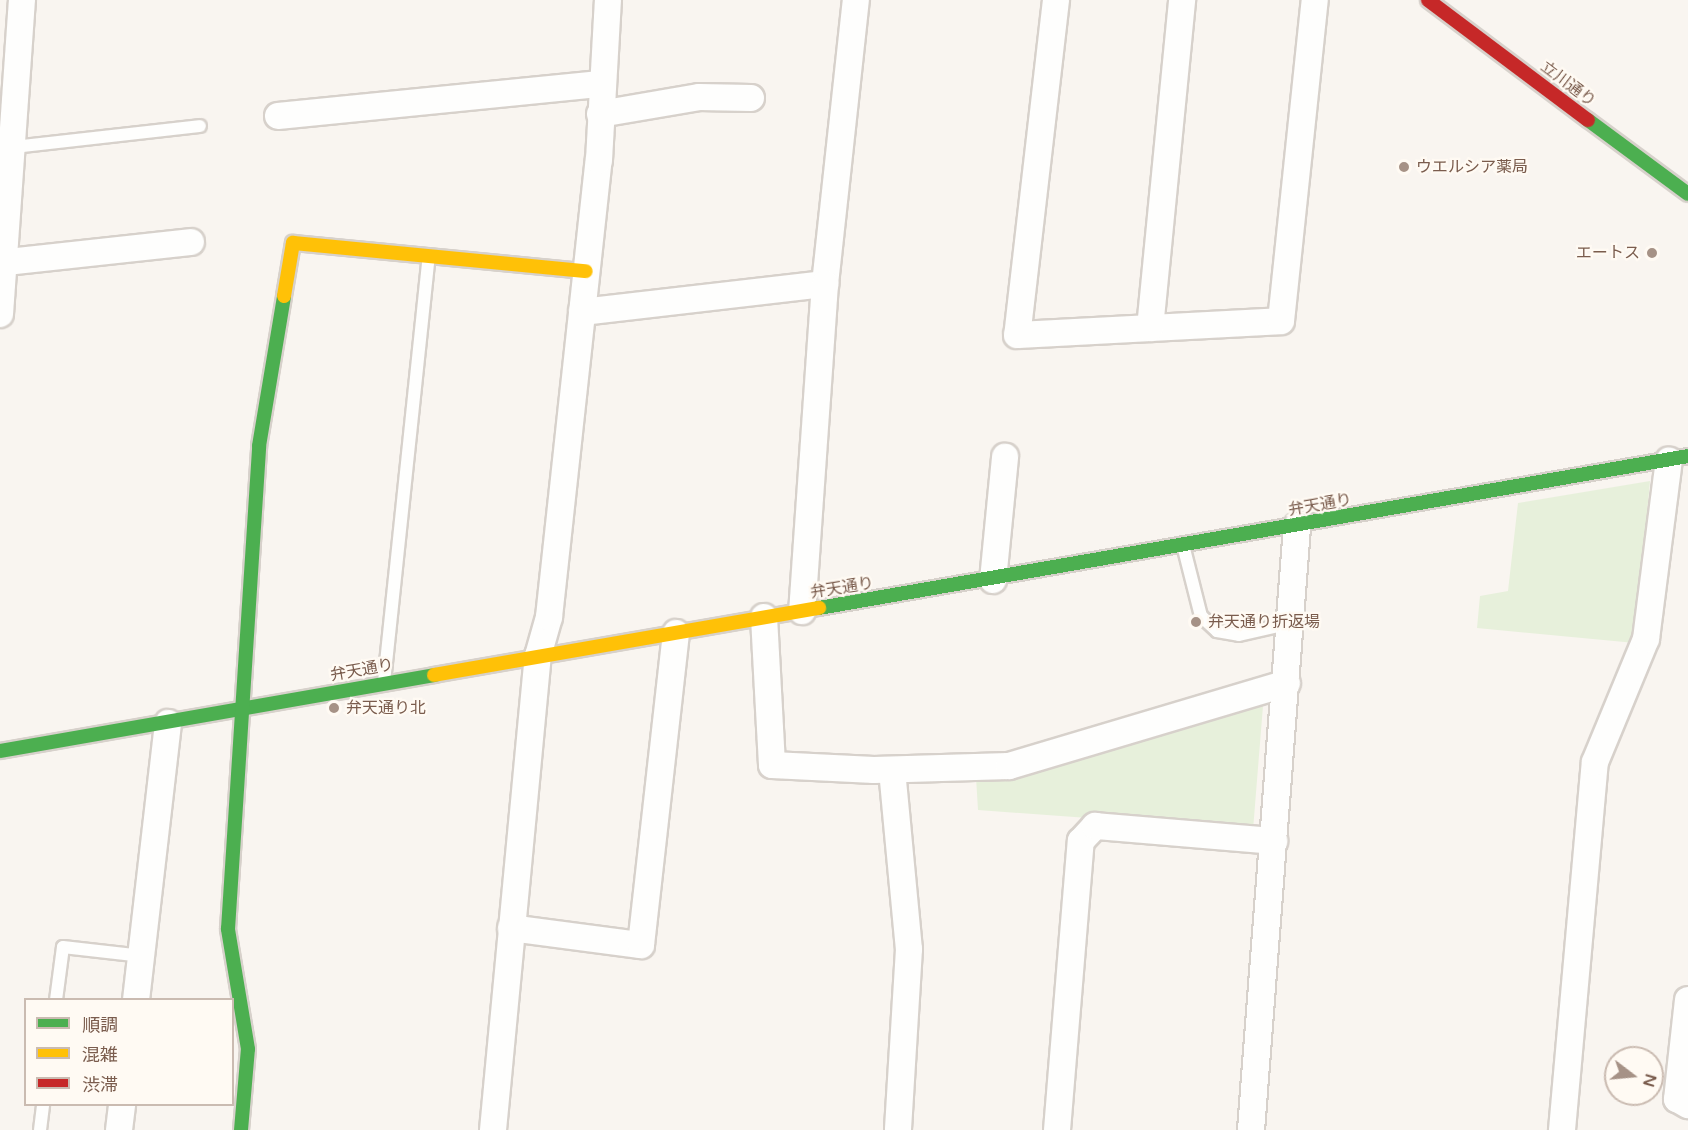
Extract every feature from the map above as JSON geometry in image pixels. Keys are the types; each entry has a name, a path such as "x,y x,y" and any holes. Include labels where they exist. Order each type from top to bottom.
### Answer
{"street":[{"path":"1,301 7,262 14,147 7,114 22,0"},
{"path":"493,1130 538,656 549,617 599,160 600,84 608,0"},
{"path":"802,611 825,284 856,0"},
{"path":"1056,0 1017,335 1281,321 1315,0"},
{"path":"1150,328 1182,0"},
{"name":"立川通り","path":"1428,0 1688,194"},
{"path":"278,116 600,84"},
{"path":"600,114 699,97 751,98"},
{"path":"7,262 191,242"},
{"path":"241,1130 248,1049 228,929 260,446 293,243 429,259 586,271"},
{"path":"582,312 825,284"},
{"path":"993,580 1005,457"},
{"path":"1562,1130 1595,762 1646,639 1678,458"},
{"name":"弁天通り","path":"0,751 538,656 993,580 1183,543 1297,526 1678,458"},
{"path":"1251,1130 1293,623 1297,526"},
{"path":"764,618 772,765 892,770 1009,766 1287,683"},
{"path":"511,928 641,945 676,633"},
{"path":"136,998 168,723"},
{"path":"892,770 909,949 898,1130"},
{"path":"1057,1130 1081,840 1095,826 1274,841"},
{"path":"1688,1000 1677,1099 1688,1105"},
{"path":"119,1130 122,1106"}],"lane":[{"path":"14,147 200,126"},
{"path":"384,683 429,259"},
{"path":"1183,543 1201,616 1217,631 1239,635 1293,623"},
{"path":"56,998 63,947 142,956"},
{"path":"40,1130 43,1106"}],"green space":[{"path":"1650,481 1635,643 1477,628 1480,596 1508,591 1518,503"},
{"path":"1263,706 1253,830 978,810 976,777 1027,775"}],"traffic: fast":[{"path":"1588,120 1688,194"},
{"path":"241,1130 248,1049 228,929 259,446 284,296"},
{"path":"819,608 1688,456"},
{"path":"0,751 434,675"}],"traffic: slow":[{"path":"284,296 293,243 586,271"},
{"path":"434,675 819,608"}],"traffic: jam":[{"path":"1428,0 1588,120"}],"place":[{"name":"ウエルシア薬局","path":"1404,167"},
{"name":"エートス","path":"1652,253"},
{"name":"弁天通り折返場","path":"1196,622"},
{"name":"弁天通り北","path":"334,708"}]}
